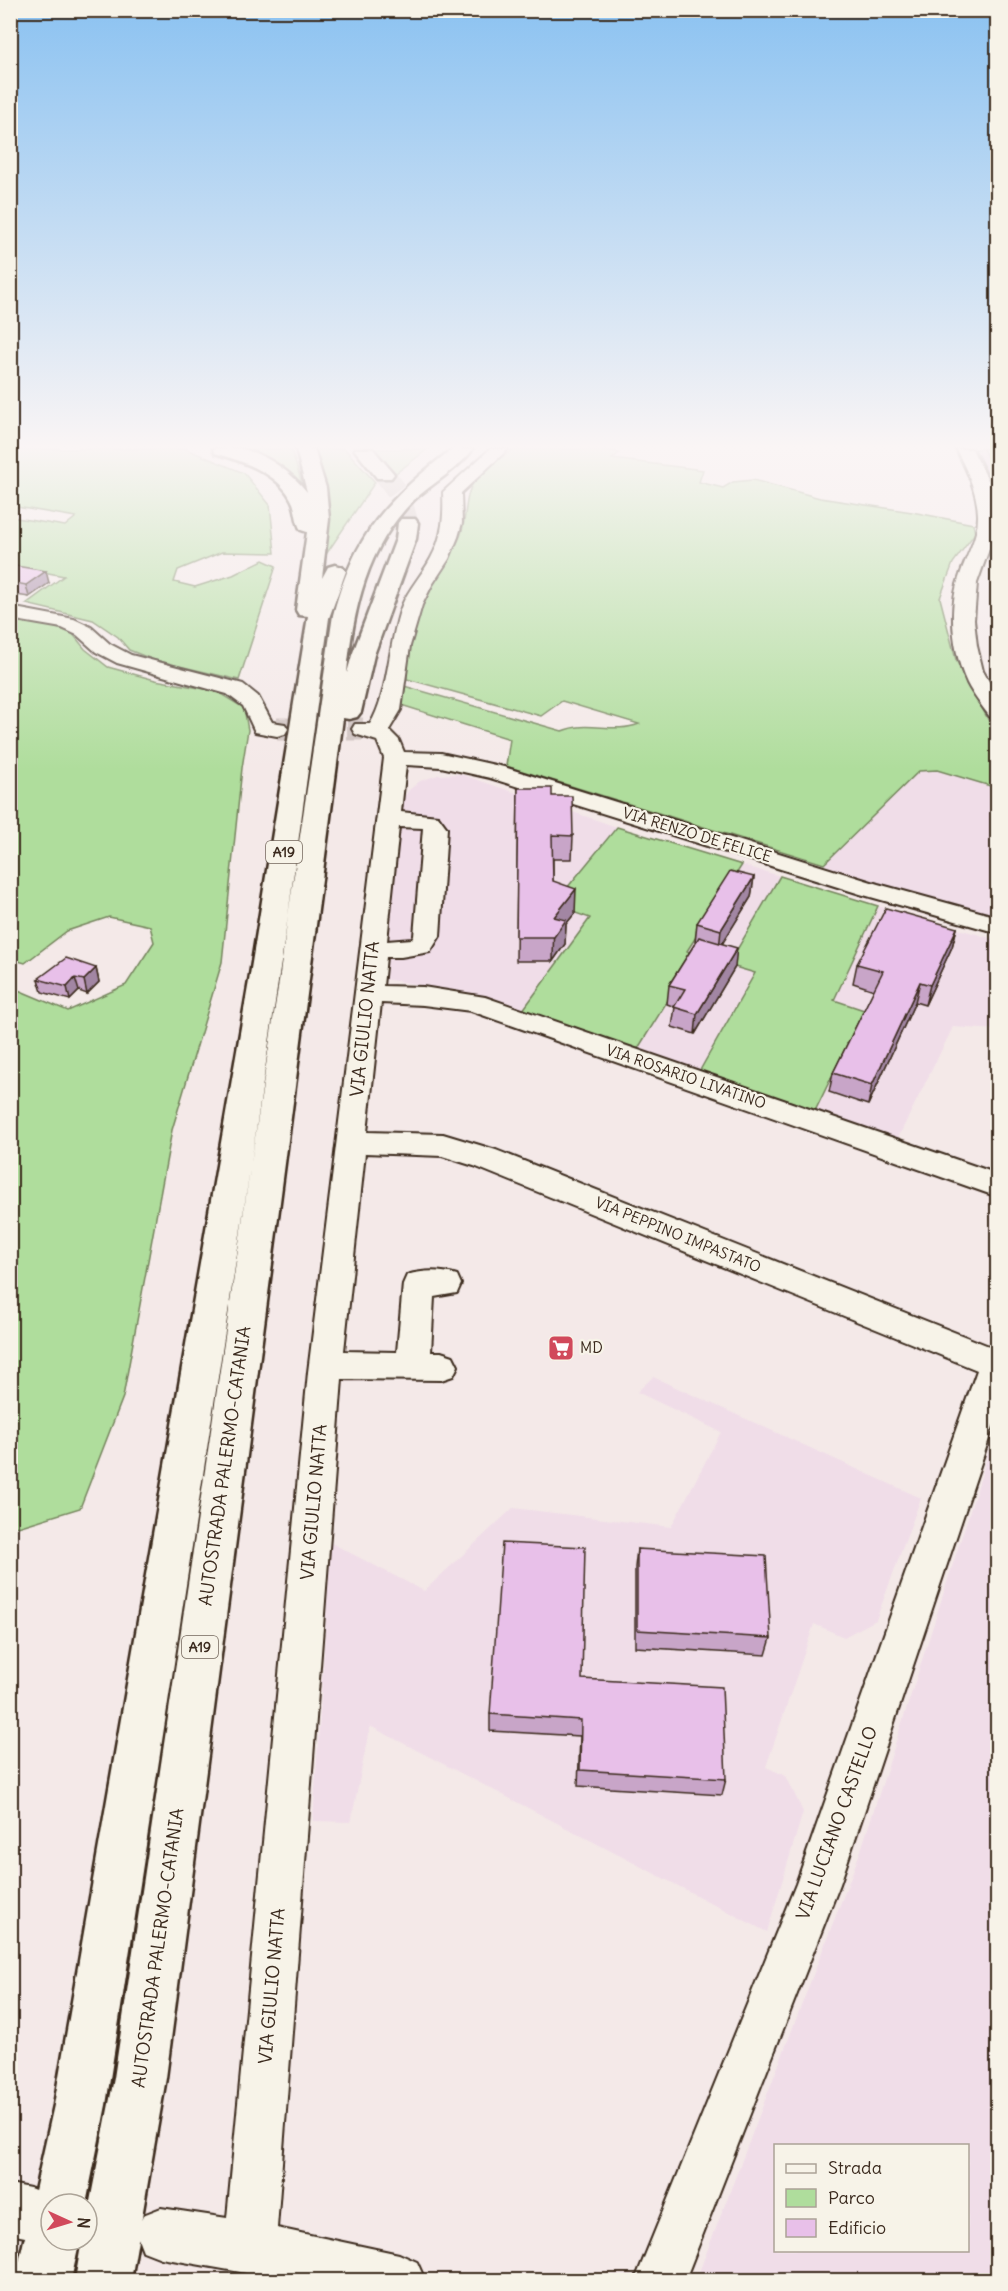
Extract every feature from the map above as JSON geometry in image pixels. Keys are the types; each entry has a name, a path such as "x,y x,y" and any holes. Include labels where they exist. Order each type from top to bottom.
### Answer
{"highway":[{"path":"311,556 312,564"},
{"path":"264,981 313,556"},
{"path":"317,722 318,618 342,556"},
{"path":"317,722 346,603 365,556"},
{"path":"310,867 334,795 340,754 363,655 400,556"},
{"name":"AUTOSTRADA PALERMO-CATANIA","path":"103,2280 140,2078 310,867 317,722"},
{"name":"A19","path":"44,2280 38,2217 80,2105 264,981 317,722"}],"street":[{"path":"378,740 390,710 400,646 412,605 441,556"},
{"path":"976,556 967,584 965,643 977,682 998,712"},
{"path":"10,613 67,623 84,631 103,648 124,659 235,689 249,696 256,706 263,727 277,729"},
{"name":"VIA GIULIO NATTA","path":"269,2261 326,1365 388,819 378,740"},
{"name":"VIA RENZO DE FELICE","path":"378,740 441,760 496,772 869,889 998,925"},
{"path":"373,949 421,946 427,936 435,828 430,821 388,819"},
{"name":"VIA ROSARIO LIVATINO","path":"368,994 423,996 475,1003 998,1186"},
{"name":"VIA PEPPINO IMPASTATO","path":"352,1142 443,1145 485,1158 997,1362"},
{"path":"326,1365 427,1366 419,1284 445,1284"},
{"name":"VIA LUCIANO CASTELLO","path":"660,2280 818,1884 997,1362"},
{"path":"161,2233 269,2261 393,2273"}],"shaded area":[{"path":"937,770 997,788 997,920 947,907 834,870 824,864 919,771"},
{"path":"460,774 617,827 553,905 590,918 523,1010 475,994 384,979 383,969 400,803 408,791 420,781 438,775"},
{"path":"742,865 780,876 728,964 755,973 699,1072 637,1050 695,955 687,952"},
{"path":"878,906 997,940 997,1030 953,1027 896,1142 814,1113 863,1010 833,1001"},
{"path":"653,1377 921,1498 876,1620 844,1637 814,1624 766,1767 786,1776 803,1812 767,1932 370,1726 351,1822 313,1821 331,1543 424,1591 513,1508 671,1527 721,1432 637,1392"},
{"path":"997,1427 997,2280 696,2280 861,1850"}],"green space":[{"path":"11,556 212,556 178,570 174,582 195,587 233,575 263,560 276,566 239,680 154,660 129,650 118,637 93,620 26,604 64,576 11,566"},
{"path":"958,556 953,563 940,598 956,660 997,736 997,788 937,770 919,771 824,864 506,766 510,739 401,705 404,686 562,731 581,727 620,728 639,724 562,701 541,716 407,679 408,647 417,614 426,594 449,557"},
{"path":"10,618 72,633 85,649 108,667 155,680 216,691 244,708 248,730 222,962 172,1130 123,1397 80,1508 18,1527 10,1525 11,987 68,1011 126,985 154,942 150,926 109,917 67,931 25,963 11,959"},
{"path":"617,827 742,865 687,951 696,955 637,1050 523,1010 590,918 553,905"},
{"path":"780,876 878,906 834,1000 864,1010 814,1113 699,1072 755,973 728,965"}],"building":[{"path":"10,565 46,571 26,585 10,582"},
{"path":"518,788 552,788 552,796 572,796 573,836 552,835 553,881 576,889 554,917 566,920 554,937 516,937"},
{"path":"730,871 754,877 721,930 697,923"},
{"path":"886,908 957,928 930,985 920,982 872,1085 833,1073 883,971 857,964"},
{"path":"699,937 737,948 697,1014 674,1007 685,989 669,985"},
{"path":"66,958 96,968 84,980 75,978 67,987 38,979"},
{"path":"502,1543 585,1547 582,1679 722,1687 726,1779 580,1770 581,1720 490,1714"},
{"path":"637,1549 766,1556 771,1638 637,1630"}],"tunnel":[{"path":"277,729 363,729"}],"place":[{"name":"MD","path":"561,1348"}]}
